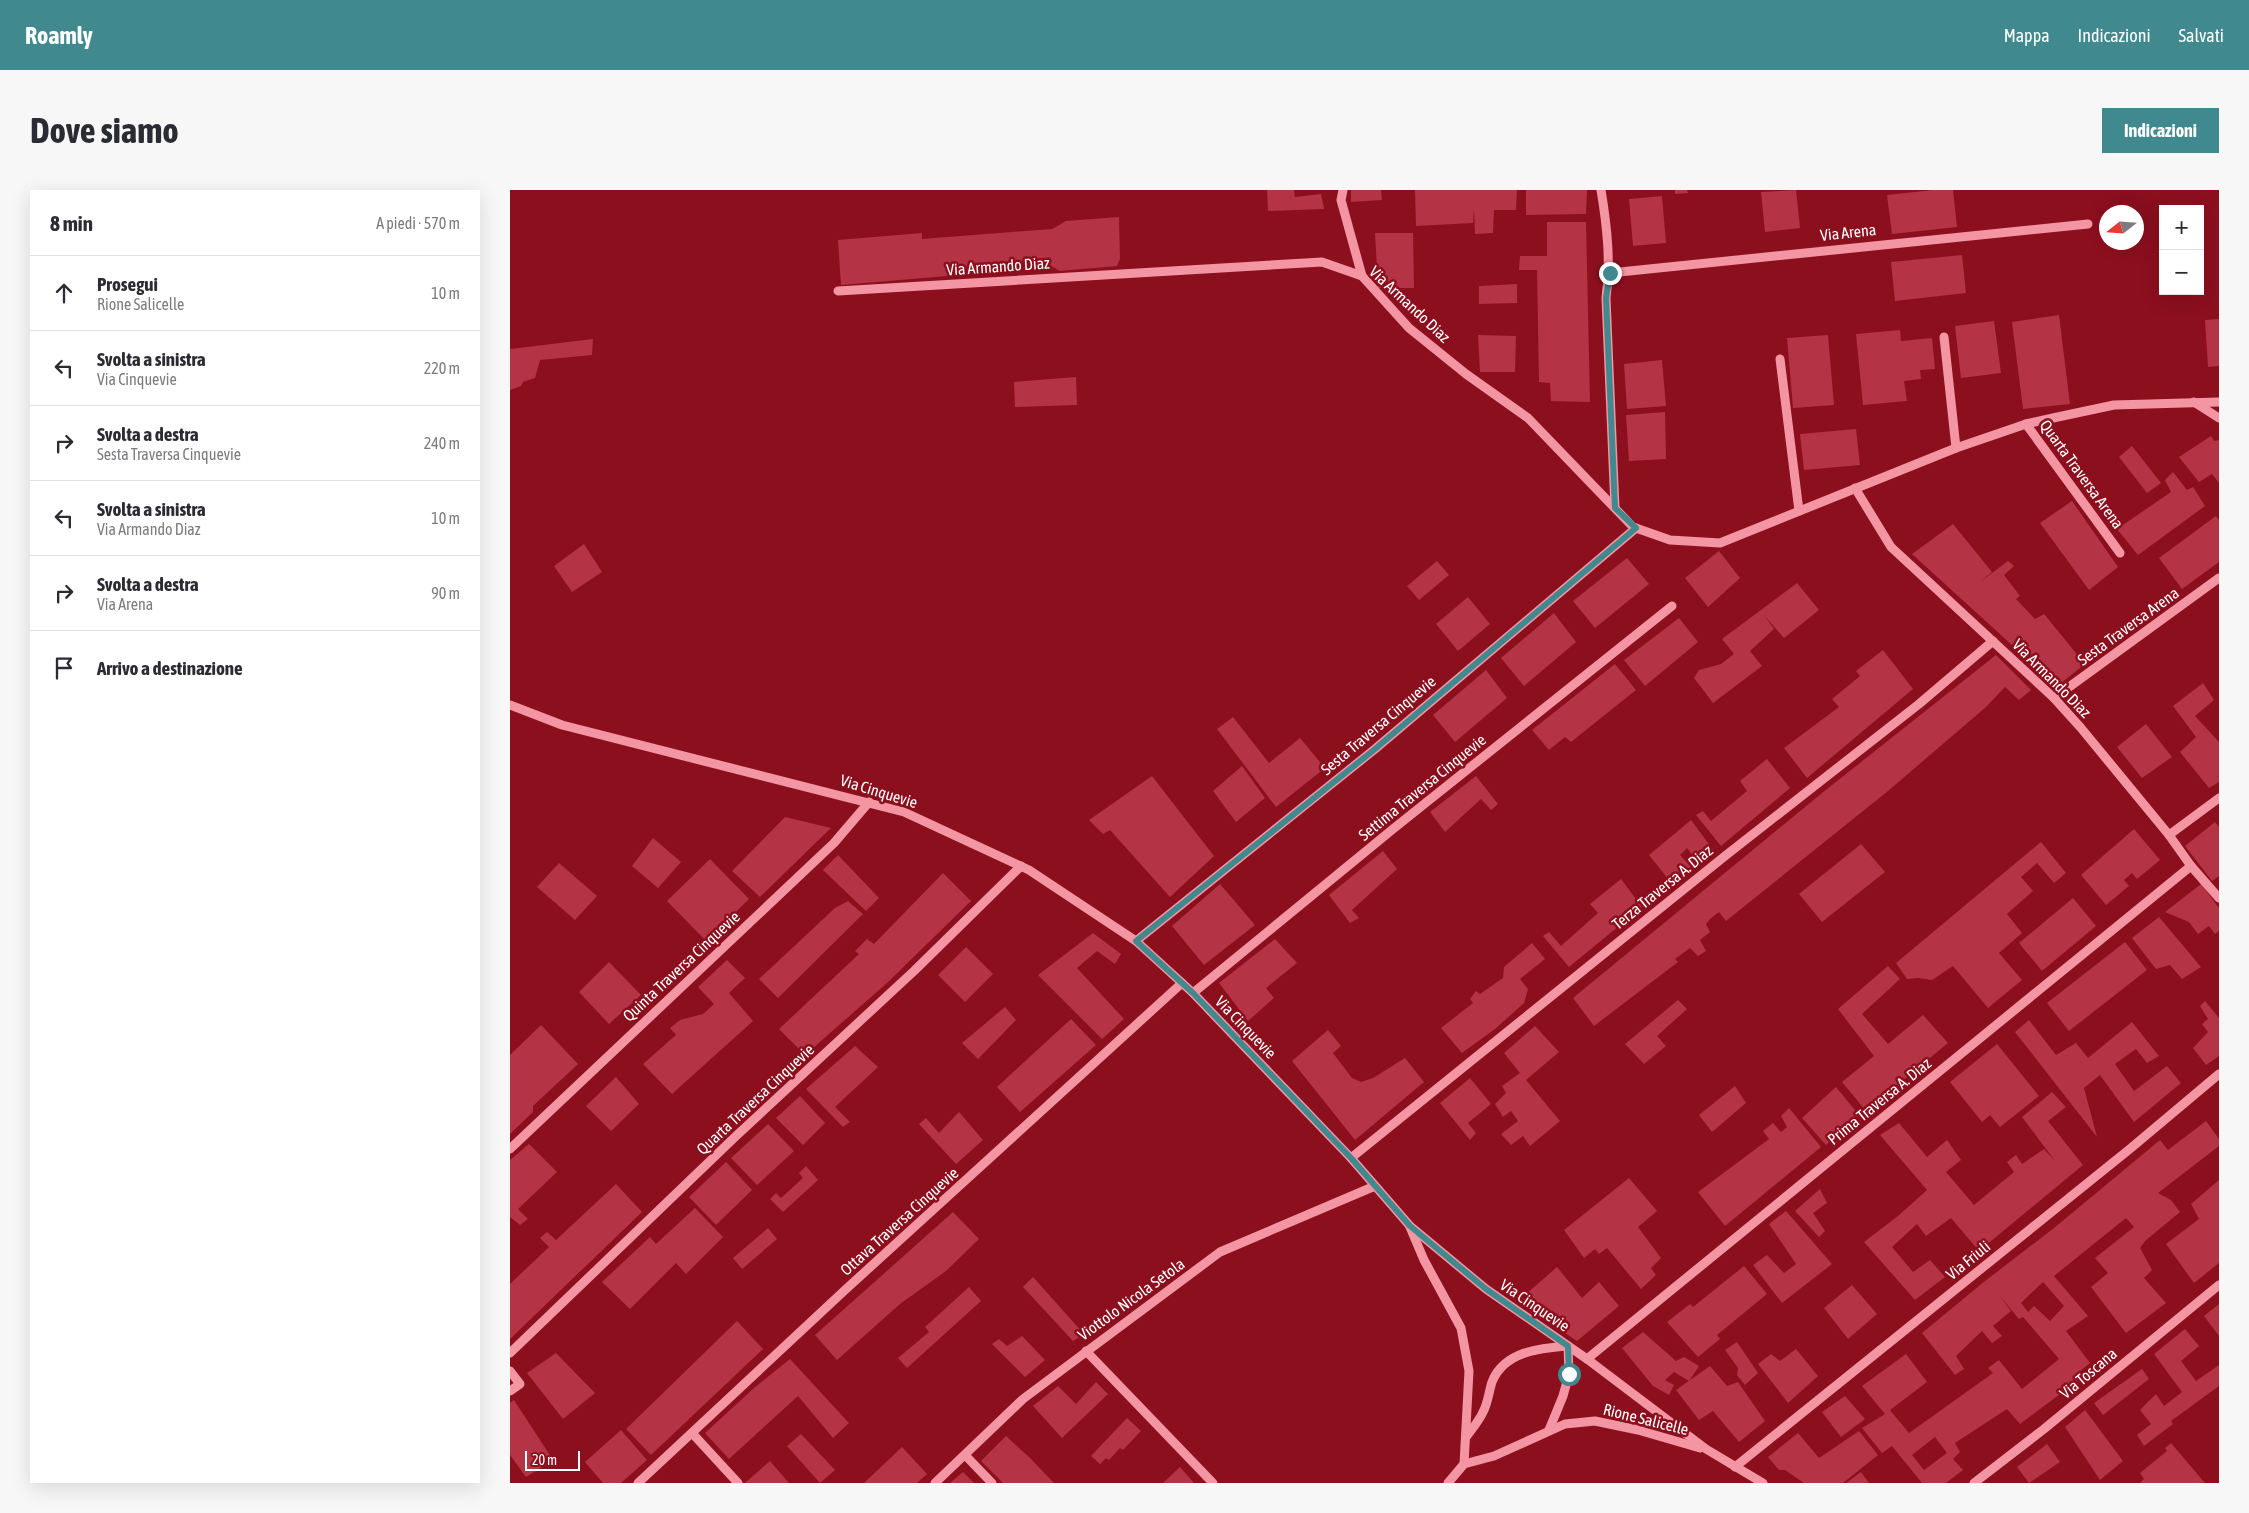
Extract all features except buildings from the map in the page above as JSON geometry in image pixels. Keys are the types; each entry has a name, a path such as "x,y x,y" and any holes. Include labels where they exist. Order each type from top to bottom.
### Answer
{"street":[{"path":"1343,190 1341,200 1362,276"},
{"path":"1601,190 1606,219 1610,273 1606,298 1615,508"},
{"name":"Via Arena","path":"1610,273 2088,224"},
{"name":"Via Armando Diaz","path":"838,291 1322,262 1362,276 1409,328 1466,374 1528,418 1636,528 1670,540 1720,543 1956,448 2026,424"},
{"path":"1944,337 1956,448"},
{"path":"1780,359 1799,511"},
{"path":"2194,402 2219,418"},
{"name":"Quarta Traversa Arena","path":"2120,553 2026,424 2114,405 2219,402"},
{"name":"Via Armando Diaz","path":"1855,488 1891,547 2054,698 2169,835 2191,866 2219,898"},
{"name":"Sesta Traversa Cinquevie","path":"1136,941 1375,749 1636,528"},
{"name":"Sesta Traversa Arena","path":"2054,698 2219,578"},
{"name":"Settima Traversa Cinquevie","path":"1193,993 1393,829 1672,606"},
{"name":"Terza Traversa A. Diaz","path":"1351,1158 1725,856 1919,704 1993,641"},
{"name":"Via Cinquevie","path":"510,705 562,725 904,812 1021,866 1136,941 1193,993 1351,1158 1410,1226 1486,1289 1587,1359 1706,1450 1763,1483"},
{"path":"2169,835 2219,798"},
{"name":"Quinta Traversa Cinquevie","path":"510,1149 834,843 869,802"},
{"name":"Quarta Traversa Cinquevie","path":"510,1353 736,1136 914,971 1021,866"},
{"name":"Prima Traversa A. Diaz","path":"1587,1359 2191,866"},
{"name":"Ottava Traversa Cinquevie","path":"638,1483 845,1290 1182,983"},
{"name":"Via Friuli","path":"1735,1467 2219,1074"},
{"name":"Viottolo Nicola Setola","path":"935,1483 1023,1399 1220,1252 1375,1186"},
{"path":"1410,1226 1424,1260 1461,1328 1469,1371 1464,1464 1448,1483"},
{"name":"Via Toscana","path":"1974,1483 2044,1429 2219,1285"},
{"path":"1466,1438 1484,1411 1493,1380 1506,1363 1521,1353 1539,1348 1568,1346 1569,1374 1563,1396 1549,1430"},
{"path":"1086,1351 1213,1483"},
{"path":"510,1371 520,1384 510,1391"},
{"name":"Rione Salicelle","path":"1464,1464 1494,1456 1565,1424 1595,1421 1638,1430 1706,1450"},
{"path":"692,1433 738,1483"},
{"path":"965,1455 992,1483"}],"route":[{"path":"1569,1374 1568,1346 1486,1289 1410,1226 1351,1158 1193,993 1136,941 1375,749 1636,528 1615,508 1606,298 1610,273"}]}
